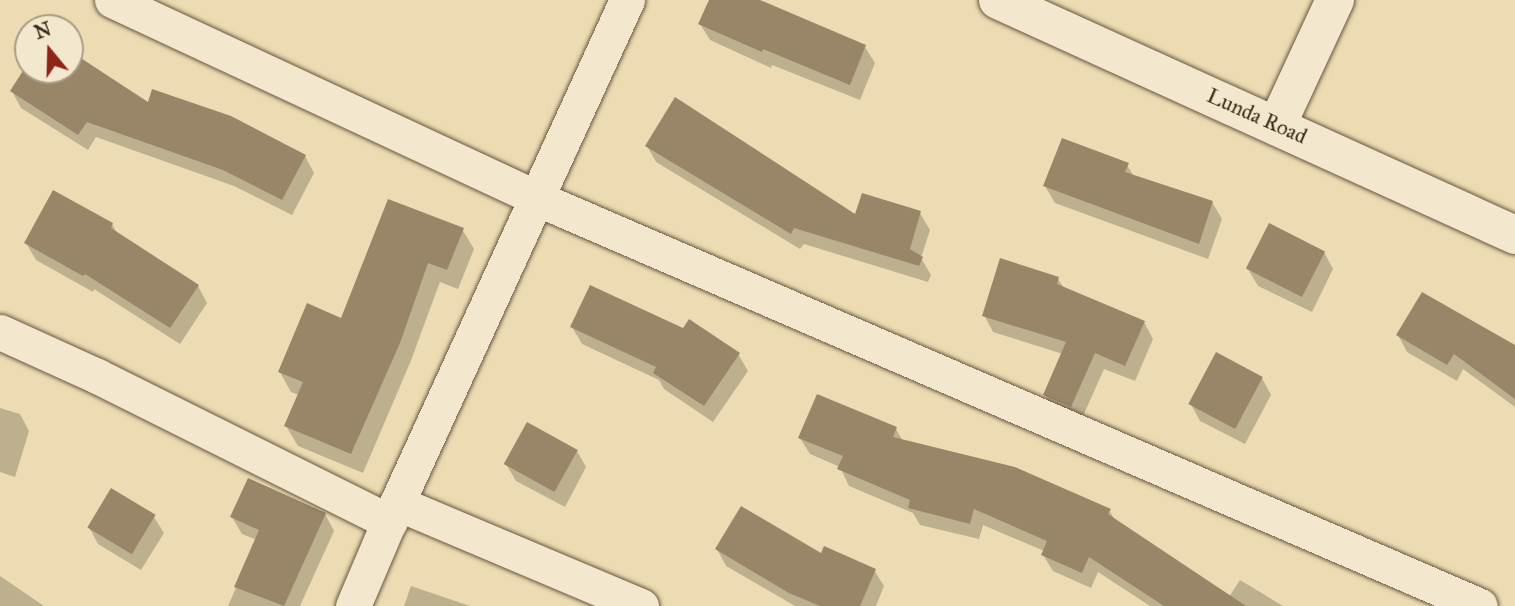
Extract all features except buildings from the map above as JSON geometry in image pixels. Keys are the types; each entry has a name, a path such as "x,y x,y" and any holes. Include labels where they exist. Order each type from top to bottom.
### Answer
{"street":[{"path":"112,0 536,198 1480,606"},
{"path":"354,606 393,512 627,0"},
{"name":"Lunda Road","path":"998,0 1515,235"},
{"path":"1277,125 1335,0"},
{"path":"0,332 393,512 640,606"}]}
